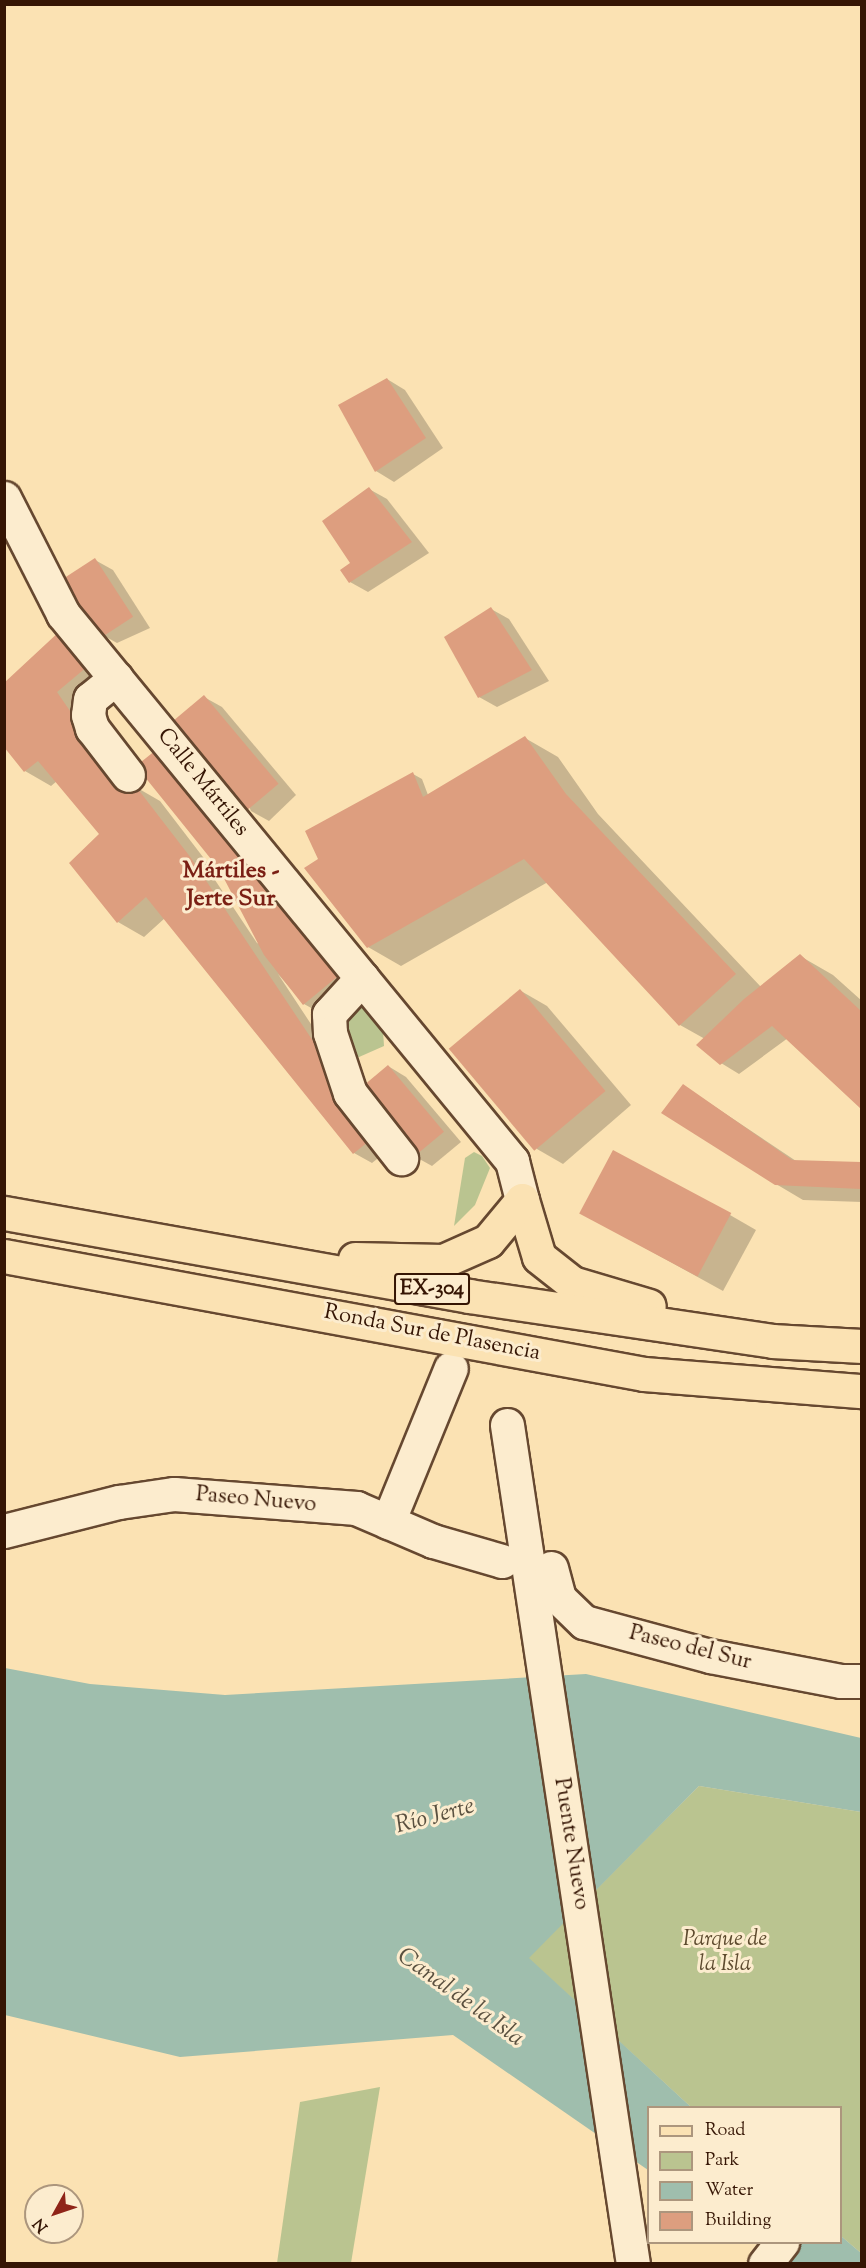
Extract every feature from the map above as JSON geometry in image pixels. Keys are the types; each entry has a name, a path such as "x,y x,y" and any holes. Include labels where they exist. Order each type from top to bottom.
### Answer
{"main road":[{"path":"243,1256 443,1261 488,1241 522,1200"},
{"path":"522,1200 539,1257 572,1283 772,1341"},
{"name":"Ronda Sur de Plasencia","path":"4,1213 469,1296 772,1341 861,1346"},
{"name":"Ronda Sur de Plasencia","path":"4,1256 644,1374 861,1391"}],"street":[{"name":"Calle Mártiles","path":"4,498 63,614 391,1012 394,1051 458,1129 483,1141 497,1142 512,1161 522,1200"},
{"path":"116,678 90,699 88,715 92,728 128,775"},
{"path":"362,978 333,1008 330,1033 350,1093 400,1158"},
{"path":"388,1522 451,1368"},
{"name":"Puente Nuevo","path":"507,1425 633,2264"},
{"name":"Paseo Nuevo","path":"4,1532 119,1502 174,1494 356,1508 433,1541 502,1562"},
{"name":"Paseo del Sur","path":"551,1568 559,1598 584,1622 710,1656 841,1681 861,1681"},
{"path":"765,2264 780,2244"}],"green space":[{"path":"364,992 382,1016 384,1046 350,1061 344,1021"},
{"path":"474,1152 482,1156 490,1168 475,1205 454,1226 465,1158"},
{"name":"Parque de la Isla","path":"699,1786 861,1812 861,2253 842,2237 842,2106 690,2106 528,1958"},
{"path":"380,2087 351,2263 277,2263 300,2102"}],"water":[{"path":"5,1668 90,1684 225,1695 586,1674 861,1738 861,1812 699,1786 529,1958 690,2106 647,2106 647,2169 453,2035 180,2057 5,2015"},
{"path":"842,2237 861,2253 861,2263 794,2263 758,2244 842,2244"}],"building":[{"path":"387,378 426,438 375,472 338,405"},
{"path":"369,487 412,542 349,583 340,570 350,563 322,521"},
{"path":"95,558 133,617 101,637 63,579"},
{"path":"491,607 532,670 478,698 444,637"},
{"path":"61,630 88,666 57,692 125,791 134,784 191,858 333,1071 327,1077 375,1136 353,1154 146,897 117,923 69,863 99,834 38,761 24,772 4,747 4,683"},
{"path":"204,695 279,784 248,810 173,721"},
{"path":"525,736 566,794 736,974 679,1026 524,859 367,948 304,868 318,859 305,831 413,772 423,797"},
{"path":"161,746 343,972 303,1005 264,955 219,869 136,766"},
{"path":"800,954 861,1011 861,1109 772,1026 720,1065 696,1045 744,999"},
{"path":"520,989 605,1091 534,1151 449,1049"},
{"path":"388,1065 444,1132 413,1157 357,1091"},
{"path":"683,1084 792,1160 861,1162 861,1189 775,1185 661,1113"},
{"path":"613,1150 731,1213 698,1276 579,1214"}],"district":[{"name":"Mártiles - Jerte Sur","path":"231,886"}],"water label":[{"name":"Río Jerte","path":"435,1817"},
{"name":"Canal de la Isla","path":"460,1998"}]}
